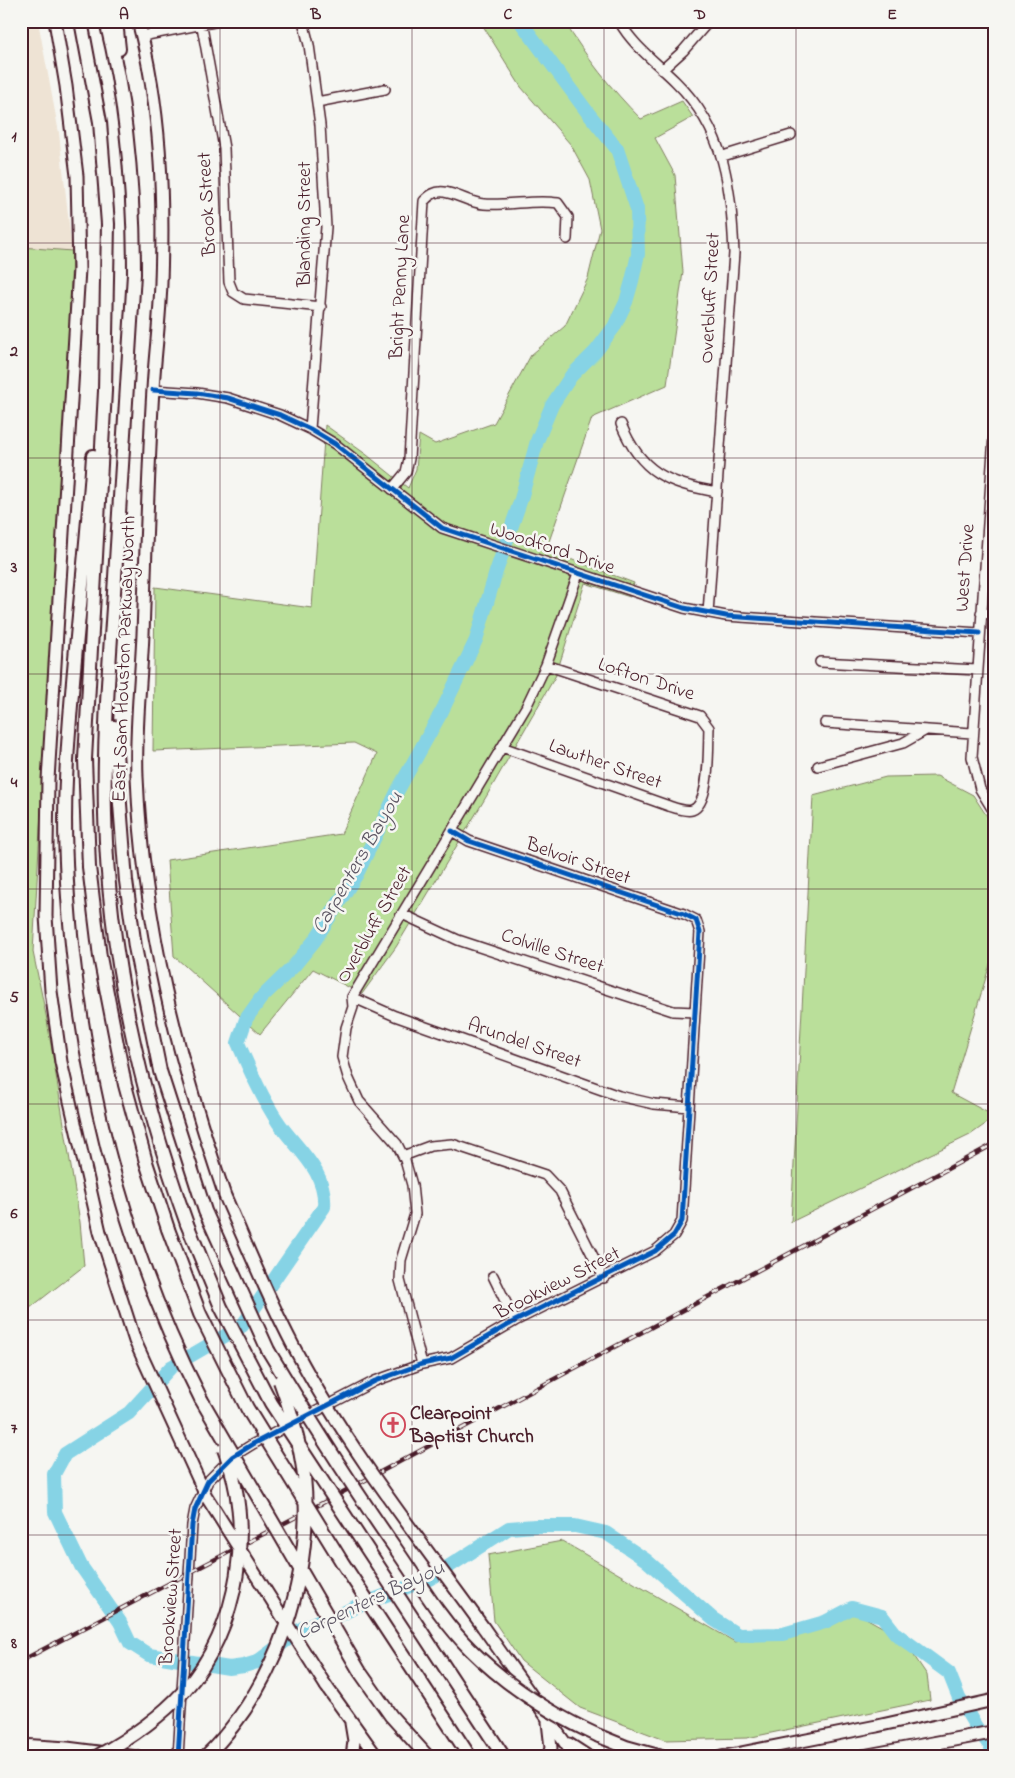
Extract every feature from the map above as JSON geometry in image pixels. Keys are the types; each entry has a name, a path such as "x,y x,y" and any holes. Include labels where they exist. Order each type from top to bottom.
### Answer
{"highway":[{"name":"East Sam Houston Parkway North","path":"81,21 95,93 104,156 108,259 105,391 85,759 86,832 93,904 110,1017 125,1085 146,1162 168,1229 200,1314 247,1408 332,1546 470,1757"},
{"name":"East Sam Houston Parkway North","path":"106,21 120,87 127,136 132,194 134,274 111,634 106,733 105,815 113,912 137,1056 166,1162 187,1224 221,1307 271,1403 504,1757"},
{"path":"116,21 127,136"},
{"path":"96,1757 120,1744 146,1726 185,1690 212,1648 230,1602 239,1540 237,1498 226,1455 168,1331 134,1242 104,1134 86,1046 70,919 66,782 88,537 108,259"},
{"path":"111,634 115,759 126,881 135,947 153,1042 169,1100 209,1220 268,1350 291,1415 302,1461 306,1517 302,1552 291,1607 270,1662 241,1713 205,1757"},
{"path":"268,1350 381,1527 437,1610 469,1648 514,1687 563,1718 611,1741 662,1757"},
{"path":"201,1399 365,1679 391,1716 428,1757"},
{"path":"860,1757 994,1732"},
{"path":"917,1757 994,1732"}],"main road":[{"path":"54,21 66,86 77,176 79,269 48,780 46,916 51,991 61,1062 100,1232 136,1341 206,1496 326,1686 378,1756"},
{"name":"East Sam Houston Parkway North","path":"138,21 158,137 162,208 161,283 153,390 137,775 146,886 156,953 173,1024 198,1115 225,1196 296,1352 349,1438 410,1528 575,1757"},
{"path":"721,1757 932,1714 991,1700"},
{"path":"548,1718 550,1748 548,1757"},
{"path":"351,1721 354,1741 352,1757"},
{"path":"562,1739 589,1757"},
{"path":"21,1744 137,1757"}],"street":[{"path":"142,36 220,21"},
{"name":"Blanding Street","path":"303,21 317,102 326,228 310,429"},
{"name":"Overbluff Street","path":"619,21 638,48 677,83 696,106 723,156 732,211 734,253 708,613"},
{"path":"662,70 683,51 709,21"},
{"name":"Brook Street","path":"202,23 224,148 229,282 234,292 244,299 321,307"},
{"path":"317,102 384,89"},
{"path":"723,156 791,135"},
{"name":"Bright Penny Lane","path":"392,489 406,472 409,459 424,201 431,194 442,192 468,201 484,204 546,201 558,203 568,217 567,239"},
{"name":"Woodford Drive","path":"153,390 197,393 228,398 263,409 310,429 335,444 442,528 684,608 726,616 979,633"},
{"path":"621,424 632,449 658,474 684,485 717,492"},
{"name":"West Drive","path":"994,436 972,733 972,757 975,775 980,789 994,812"},
{"name":"Overbluff Street","path":"422,1364 400,1280 401,1260 415,1214 412,1185 403,1156 397,1144 359,1101 348,1077 342,1057 346,1028 353,1007 352,997 502,747 546,665 578,574"},
{"path":"981,613 994,614"},
{"path":"820,662 976,670"},
{"name":"Lofton Drive","path":"546,665 700,716 709,728 705,793 697,807"},
{"path":"826,723 972,733"},
{"path":"818,766 903,744 926,730"},
{"name":"Lawther Street","path":"502,747 668,806 690,811 697,807"},
{"name":"Belvoir Street","path":"452,831 469,841 684,914 696,920"},
{"name":"Colville Street","path":"402,914 458,940 673,1011 694,1012"},
{"name":"Brookview Street","path":"178,1757 183,1647 192,1525 203,1490 217,1470 232,1457 253,1444 375,1381 422,1364 451,1358 515,1321 604,1278 663,1246 679,1228 682,1221 700,932 696,920"},
{"name":"Arundel Street","path":"352,997 395,1016 619,1096 654,1104 689,1107"},
{"path":"403,1156 430,1146 460,1146 545,1175 560,1191 604,1278"},
{"path":"493,1276 515,1321"}],"shaded area":[{"path":"21,21 38,21 59,133 72,251 21,247"}],"green space":[{"path":"480,21 564,21 600,72 641,119 682,101 693,117 655,138 675,175 683,272 667,385 592,418 546,550 634,583 630,597 585,583 556,675 486,797 396,947 362,994 313,969 260,1034 174,956 167,860 341,834 377,754 354,743 153,751 155,587 312,608 325,425 408,488 416,469 419,435 435,444 494,423 531,355 565,326 588,278 600,229 590,180 571,145 521,87"},
{"path":"21,247 72,251 66,436 51,636 33,952 47,1020 80,1222 84,1266 21,1315"},
{"path":"937,776 973,795 994,827 994,951 951,1093 994,1116 994,1118 970,1135 791,1222 813,796 886,777"},
{"path":"562,1541 735,1642 819,1628 855,1612 902,1638 927,1675 930,1700 747,1738 665,1740 580,1708 521,1661 494,1621 488,1555"}],"waterway":[{"name":"Carpenters Bayou","path":"520,21 617,149 637,209 638,254 626,302 614,327 596,351 571,376 552,405 537,441 521,499 496,572 476,640 442,711 398,790 357,874 315,940 293,967 261,998 246,1019 238,1043 256,1084 272,1113 316,1171 324,1194 324,1207 242,1326 171,1367 129,1413 65,1454 54,1474 55,1512 81,1566 120,1622 130,1643 149,1655 229,1668 257,1662 303,1628 321,1620 336,1617 357,1606 429,1579 509,1528 575,1526 606,1533 646,1560 713,1619 738,1635 783,1634 825,1622 852,1608 882,1616 896,1634 949,1673 959,1698 976,1727 994,1751"}],"railway":[{"path":"21,1661 313,1508 994,1144"}],"cycle path":[{"path":"153,390 197,393 228,398 280,415 310,429 335,444 442,528 684,608 726,616 979,633"},
{"path":"178,1757 192,1525 195,1509 208,1481 232,1457 253,1444 375,1381 422,1364 451,1358 515,1321 655,1251 674,1235 682,1221 700,932 696,920 684,914 469,841 452,831"}],"place":[{"name":"Clearpoint Baptist Church","path":"393,1425"}]}
